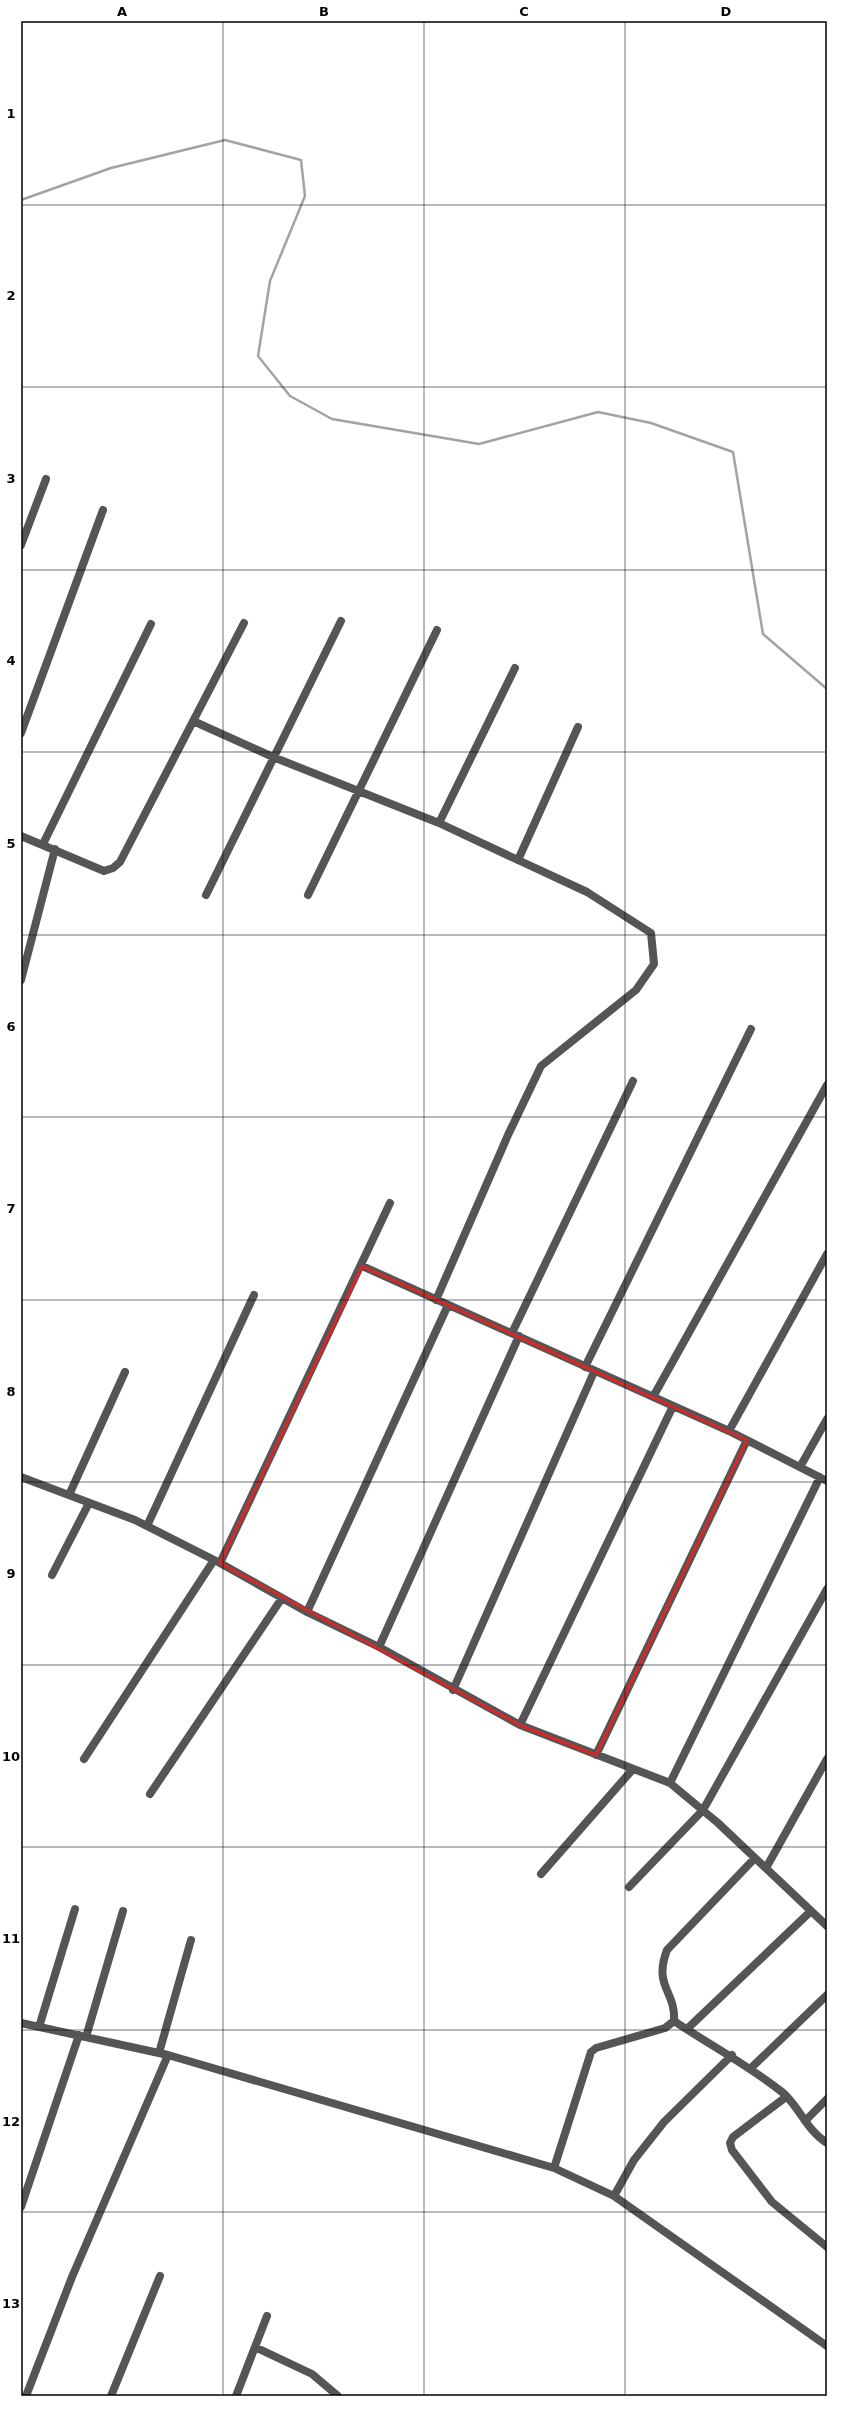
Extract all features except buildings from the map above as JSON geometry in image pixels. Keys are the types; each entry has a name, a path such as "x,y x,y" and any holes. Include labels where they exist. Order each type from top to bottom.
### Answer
{"street":[{"path":"21,545 46,479"},
{"path":"21,733 103,510"},
{"path":"206,895 341,621"},
{"path":"21,836 55,849 104,872 113,868 120,862 244,623"},
{"path":"43,844 151,624"},
{"path":"308,895 436,630"},
{"path":"439,823 515,668"},
{"path":"193,721 273,757 439,823 587,892 650,933 654,964 636,990 541,1066 508,1135 436,1300"},
{"path":"518,860 578,727"},
{"path":"21,980 55,849"},
{"path":"585,1367 751,1029"},
{"path":"379,1647 516,1335 633,1081"},
{"path":"653,1397 827,1085"},
{"path":"84,1759 217,1561 362,1266 390,1203"},
{"path":"729,1431 827,1254"},
{"path":"362,1266 516,1335 594,1372 729,1431 824,1479 670,1783"},
{"path":"147,1526 254,1294"},
{"path":"307,1612 448,1305"},
{"path":"69,1495 125,1372"},
{"path":"453,1690 594,1372"},
{"path":"520,1725 673,1406"},
{"path":"800,1467 827,1419"},
{"path":"596,1754 747,1440"},
{"path":"21,1477 147,1526 217,1561 307,1612 379,1647 453,1690 520,1725 670,1783 703,1810 754,1859 766,1868 827,1925"},
{"path":"52,1575 89,1503"},
{"path":"629,1887 703,1810 827,1589"},
{"path":"150,1794 282,1598"},
{"path":"766,1868 827,1759"},
{"path":"541,1874 634,1769"},
{"path":"554,2168 591,2052 596,2048 665,2028 674,2020 674,2013 662,1980 662,1964 667,1950 754,1859"},
{"path":"39,2027 75,1909"},
{"path":"21,2207 83,2036 123,1911"},
{"path":"687,2029 811,1911"},
{"path":"159,2053 192,1940"},
{"path":"750,2069 827,1995"},
{"path":"674,2020 732,2055 786,2097 805,2121 827,2143"},
{"path":"21,2023 168,2055 554,2168 614,2196 827,2346"},
{"path":"26,2396 72,2277 168,2055"},
{"path":"614,2196 634,2160 664,2122 732,2055"},
{"path":"786,2097 733,2137 730,2143 732,2150 772,2202 827,2247"},
{"path":"805,2121 827,2099"},
{"path":"111,2396 160,2276"},
{"path":"236,2396 267,2316"},
{"path":"255,2347 312,2374 338,2396"}],"highlighted area":[{"path":"362,1266 747,1440 596,1755 520,1725 220,1563"}],"waterway":[{"path":"21,200 111,168 225,140 301,160 305,196 270,281 258,356 290,396 332,419 479,444 598,412 651,423 733,452 763,634 827,689"}]}
